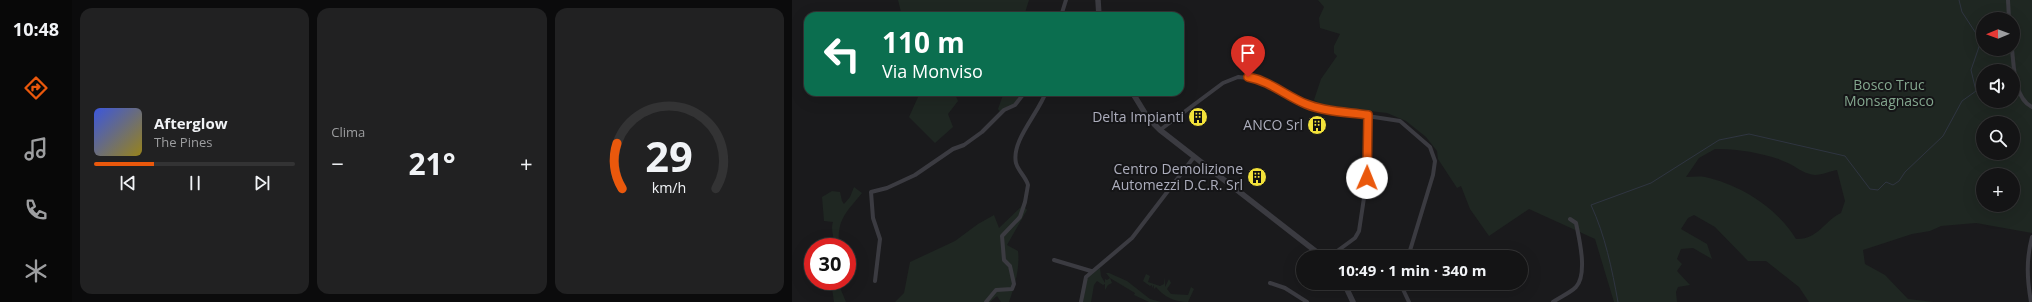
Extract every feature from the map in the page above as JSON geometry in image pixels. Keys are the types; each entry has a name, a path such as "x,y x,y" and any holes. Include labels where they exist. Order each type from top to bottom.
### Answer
{"street":[{"path":"1062,12 1066,0"},
{"path":"1098,0 1098,12"},
{"path":"2008,0 2009,12"},
{"path":"2013,56 2014,75 2018,88 2026,104 2032,107"},
{"path":"1160,130 1223,83 1238,77 1260,79 1305,104 1316,108 1368,115 1400,122 1430,147 1435,161 1433,175 1410,250"},
{"path":"875,281 880,239 873,218 871,192 887,188 915,175 953,149 964,145 982,132 1004,110 1015,105 1022,96"},
{"path":"986,302 996,290 1012,289 1014,284 1010,266 1004,260 1002,236 1017,221 1025,202 1028,185 1016,164 1018,140 1028,126 1044,96"},
{"path":"1134,96 1148,118 1160,130 1314,250"},
{"path":"1339,250 1355,238 1359,231 1367,178 1368,115"},
{"path":"1081,302 1086,277 1132,238 1194,157"},
{"path":"1553,302 1576,287 1581,280 1582,249 1576,223 1570,219"},
{"path":"2031,302 2027,264 2032,237"},
{"path":"1054,260 1091,272"},
{"path":"1270,283 1285,288 1307,302"},
{"path":"1347,290 1353,302"},
{"path":"1403,290 1409,302"}],"green space":[{"path":"898,0 1029,0 1025,12 901,12"},
{"name":"Bosco Truc Monsagnasco","path":"1318,0 2032,0 2032,233 1976,223 1941,226 1930,231 1912,234 1863,250 1865,264 1885,275 1908,299 1934,302 1809,302 1799,287 1766,261 1748,261 1715,227 1694,215 1688,218 1681,229 1707,244 1712,259 1693,248 1681,249 1677,259 1682,264 1677,271 1690,285 1678,287 1676,292 1677,302 1614,302 1595,239 1529,209 1489,236 1470,209 1461,186 1457,188 1438,159 1437,151 1426,137 1406,121 1387,113 1325,106 1314,100 1321,79 1337,56 1334,53 1334,46 1340,34 1320,28 1319,18 1324,7","holes":["1715,149 1723,149 1773,157 1782,160 1808,174 1815,175 1837,170 1845,201 1841,213 1810,236 1796,239 1779,217 1757,199 1745,192 1705,177 1686,177 1699,158"]},
{"path":"956,96 958,101 948,114 953,127 935,143 909,117 918,97"},
{"path":"1003,96 1020,96 1014,104 1000,112 998,109"},
{"path":"854,187 862,193 843,217 839,230 839,238 834,238 832,228 833,222 824,221 822,197 832,191 840,192 844,204 850,197"},
{"path":"1023,205 1027,210 1007,245 1018,251 1016,276 1009,302 1001,302 997,296 990,302 895,302 904,293 910,262 955,241 978,224 994,215 999,228"},
{"path":"1100,268 1101,276 1105,283 1105,279 1107,280 1110,278 1112,283 1108,285 1105,290 1105,284 1103,285 1097,281 1094,285 1091,302 1083,302 1087,278"},
{"path":"1106,273 1127,281 1150,299 1161,302 1149,302 1134,295 1135,293 1110,278"},
{"path":"1146,274 1150,276 1148,282 1160,286 1164,284 1165,277 1165,287 1169,279 1171,283 1167,289 1171,294 1188,295 1191,287 1194,289 1188,302 1170,298 1156,287 1154,289 1154,285 1152,288 1152,285 1150,286 1143,281"},
{"path":"832,290 841,290 846,302 834,302"}],"waterway":[{"path":"1618,302 1611,265 1604,240 1591,205 1651,183 1719,140 1749,134 1845,156 1870,189 1878,190 1886,182 1893,185 1899,181 1905,172 1943,136 1962,101 1976,91 1971,70 1981,41 1962,12 1959,0"}],"place":[{"name":"Delta Impianti","path":"1198,117"},
{"name":"ANCO Srl","path":"1317,125"},
{"name":"Centro Demolizione Automezzi D.C.R. Srl","path":"1257,177"}],"route":[{"path":"1248,77 1260,79 1305,104 1316,108 1368,115 1367,178"}]}
